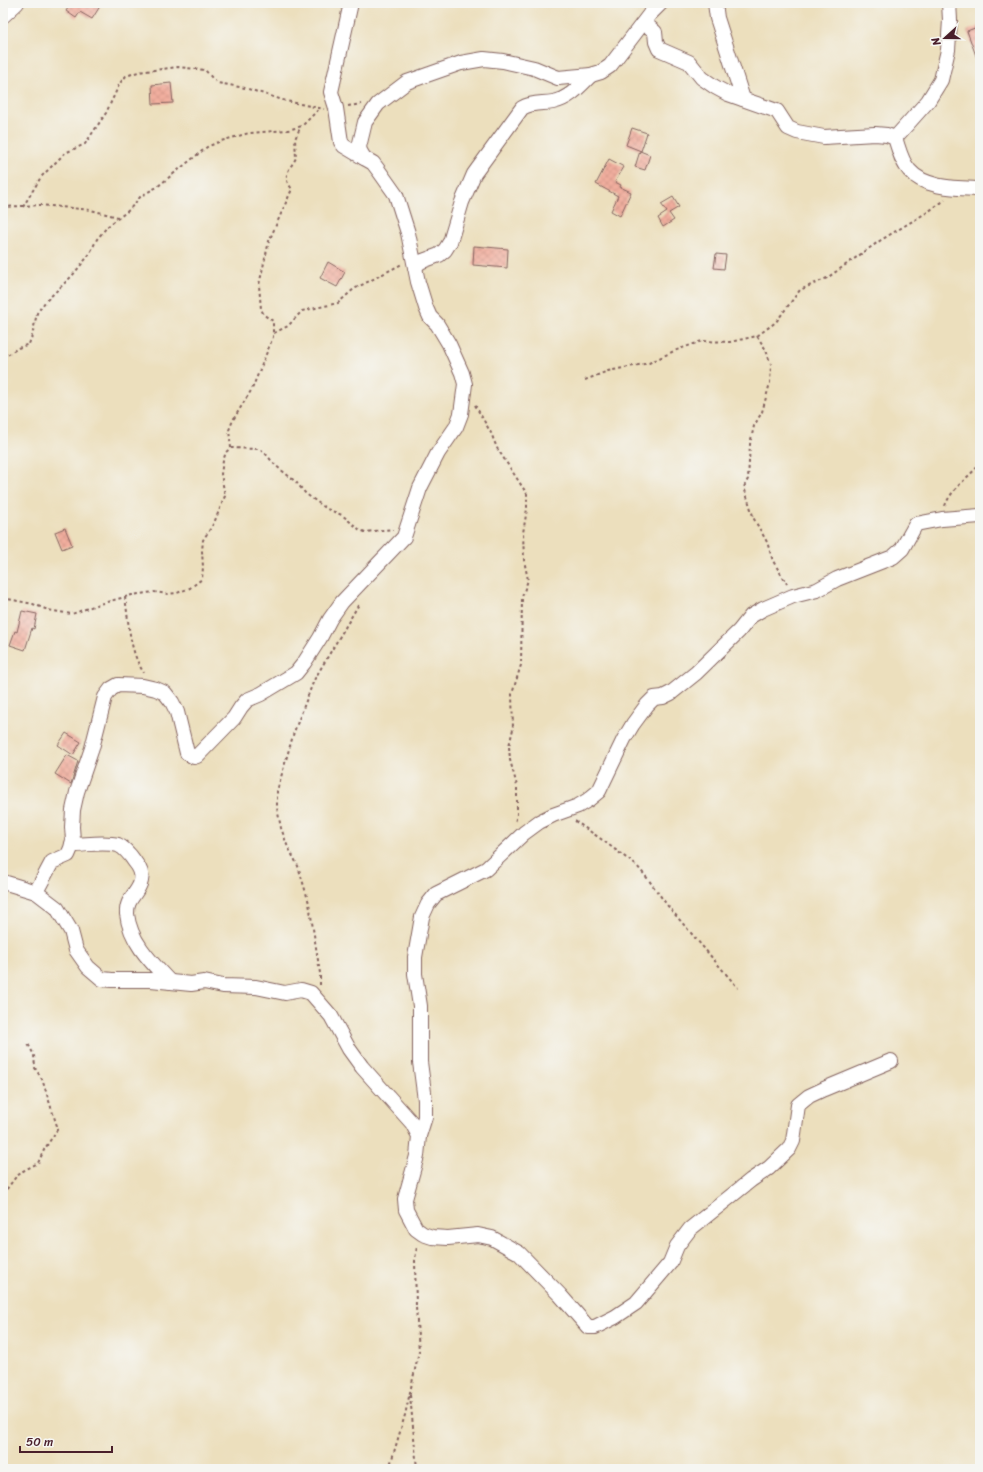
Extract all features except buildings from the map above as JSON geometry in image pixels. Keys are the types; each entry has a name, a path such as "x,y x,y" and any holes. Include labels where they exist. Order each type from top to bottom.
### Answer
{"street":[{"path":"3,16 17,3"},
{"path":"36,892 52,862 68,855 72,845 73,810 77,792 92,748 105,697 111,690 118,685 142,686 156,689 165,693 177,712 187,753 194,757 197,756 234,718 247,700 261,694 296,673 304,663 338,608 363,579 404,537 420,488 438,453 456,427 461,414 465,384 462,373 449,344 437,324 430,317 420,288 408,233 396,195 379,170 372,163 342,144 336,108 331,92 351,3"},
{"path":"364,158 359,147 362,129 365,122 378,104 407,82 461,63 484,59 503,61 534,68 558,78 591,75 601,72 610,66 646,14 661,3"},
{"path":"715,3 716,18 743,99"},
{"path":"895,138 928,101 941,80 948,50 950,20 949,3"},
{"path":"646,14 648,26 655,32 656,42 659,48 689,62 702,78 728,94 777,111 788,128 796,132 824,137 875,134 887,135 895,138"},
{"path":"414,262 420,262 439,255 445,250 450,242 462,202 474,174 522,108 533,104 562,100 576,90 591,75"},
{"path":"895,138 903,161 908,170 922,181 950,187 980,189"},
{"path":"891,1061 824,1089 801,1101 798,1105 793,1141 789,1149 769,1168 751,1180 690,1229 677,1246 670,1263 636,1303 615,1317 595,1327 588,1327 560,1295 519,1253 492,1238 478,1235 448,1238 423,1234 416,1229 406,1210 405,1199 417,1156 419,1136 425,1117 425,1100 420,1062 420,1006 414,974 415,957 422,917 428,904 436,894 486,869 524,833 539,822 553,814 578,806 599,791 624,739 647,705 654,698 663,697 671,693 696,673 739,631 751,616 762,609 802,593 817,590 837,579 893,557 902,549 916,524 942,519 980,516"},
{"path":"72,845 118,845 138,865 142,880 140,886 130,899 127,908 129,924 147,958 170,982"},
{"path":"3,882 36,892 57,908 71,931 76,950 88,967 102,979 151,980 191,984 204,982 223,986 256,986 285,993 301,990 311,993 331,1016 349,1049 362,1067 412,1123 419,1136"}],"path":[{"path":"23,207 41,176 66,153 85,144 106,112 120,83 126,76 138,72 178,67 205,70 218,83 245,88 286,101 319,109 363,104 378,104"},
{"path":"231,448 229,430 233,420 252,389 274,333 273,321 264,315 261,309 259,286 269,241 292,189 287,180 287,176 296,158 295,139 301,127 319,109"},
{"path":"3,358 18,348 29,344 37,313 54,292 72,276 89,255 97,239 108,226 129,210 141,196 157,187 207,147 221,141 249,133 288,130 301,127"},
{"path":"585,380 608,371 649,363 674,351 702,341 730,342 757,336 776,322 800,290 827,278 881,240 926,213 962,188"},
{"path":"3,208 41,205 91,210 118,217"},
{"path":"274,333 288,326 302,311 338,303 354,289 406,262 414,262"},
{"path":"757,336 766,350 771,365 770,383 762,412 754,426 750,444 748,479 744,487 754,519 767,542 773,561 780,575 788,586 802,593"},
{"path":"465,384 491,433 497,448 527,494 527,509 523,533 524,560 528,580 522,598 521,665 512,694 512,729 509,746 510,760 517,786 518,799 512,844"},
{"path":"3,598 33,604 48,610 72,614 125,597 154,592 168,594 177,593 190,588 202,579 203,540 214,523 225,496 221,474 226,452 231,448 259,449 265,453 275,465 296,482 306,494 327,510 342,515 365,532 378,529 406,529"},
{"path":"942,519 947,502 980,464"},
{"path":"125,597 135,658 148,677"},
{"path":"3,607 7,598"},
{"path":"320,1004 320,973 309,903 298,866 287,845 281,828 277,808 277,790 294,732 314,680 360,603"},
{"path":"564,811 571,818 636,866 648,879 667,905 738,988"},
{"path":"3,1194 15,1178 38,1162 56,1130 55,1120 42,1079 35,1068 34,1055 27,1042"},
{"path":"389,1469 405,1415 419,1351 414,1260 416,1246 423,1234"},
{"path":"409,1392 417,1469"}]}
